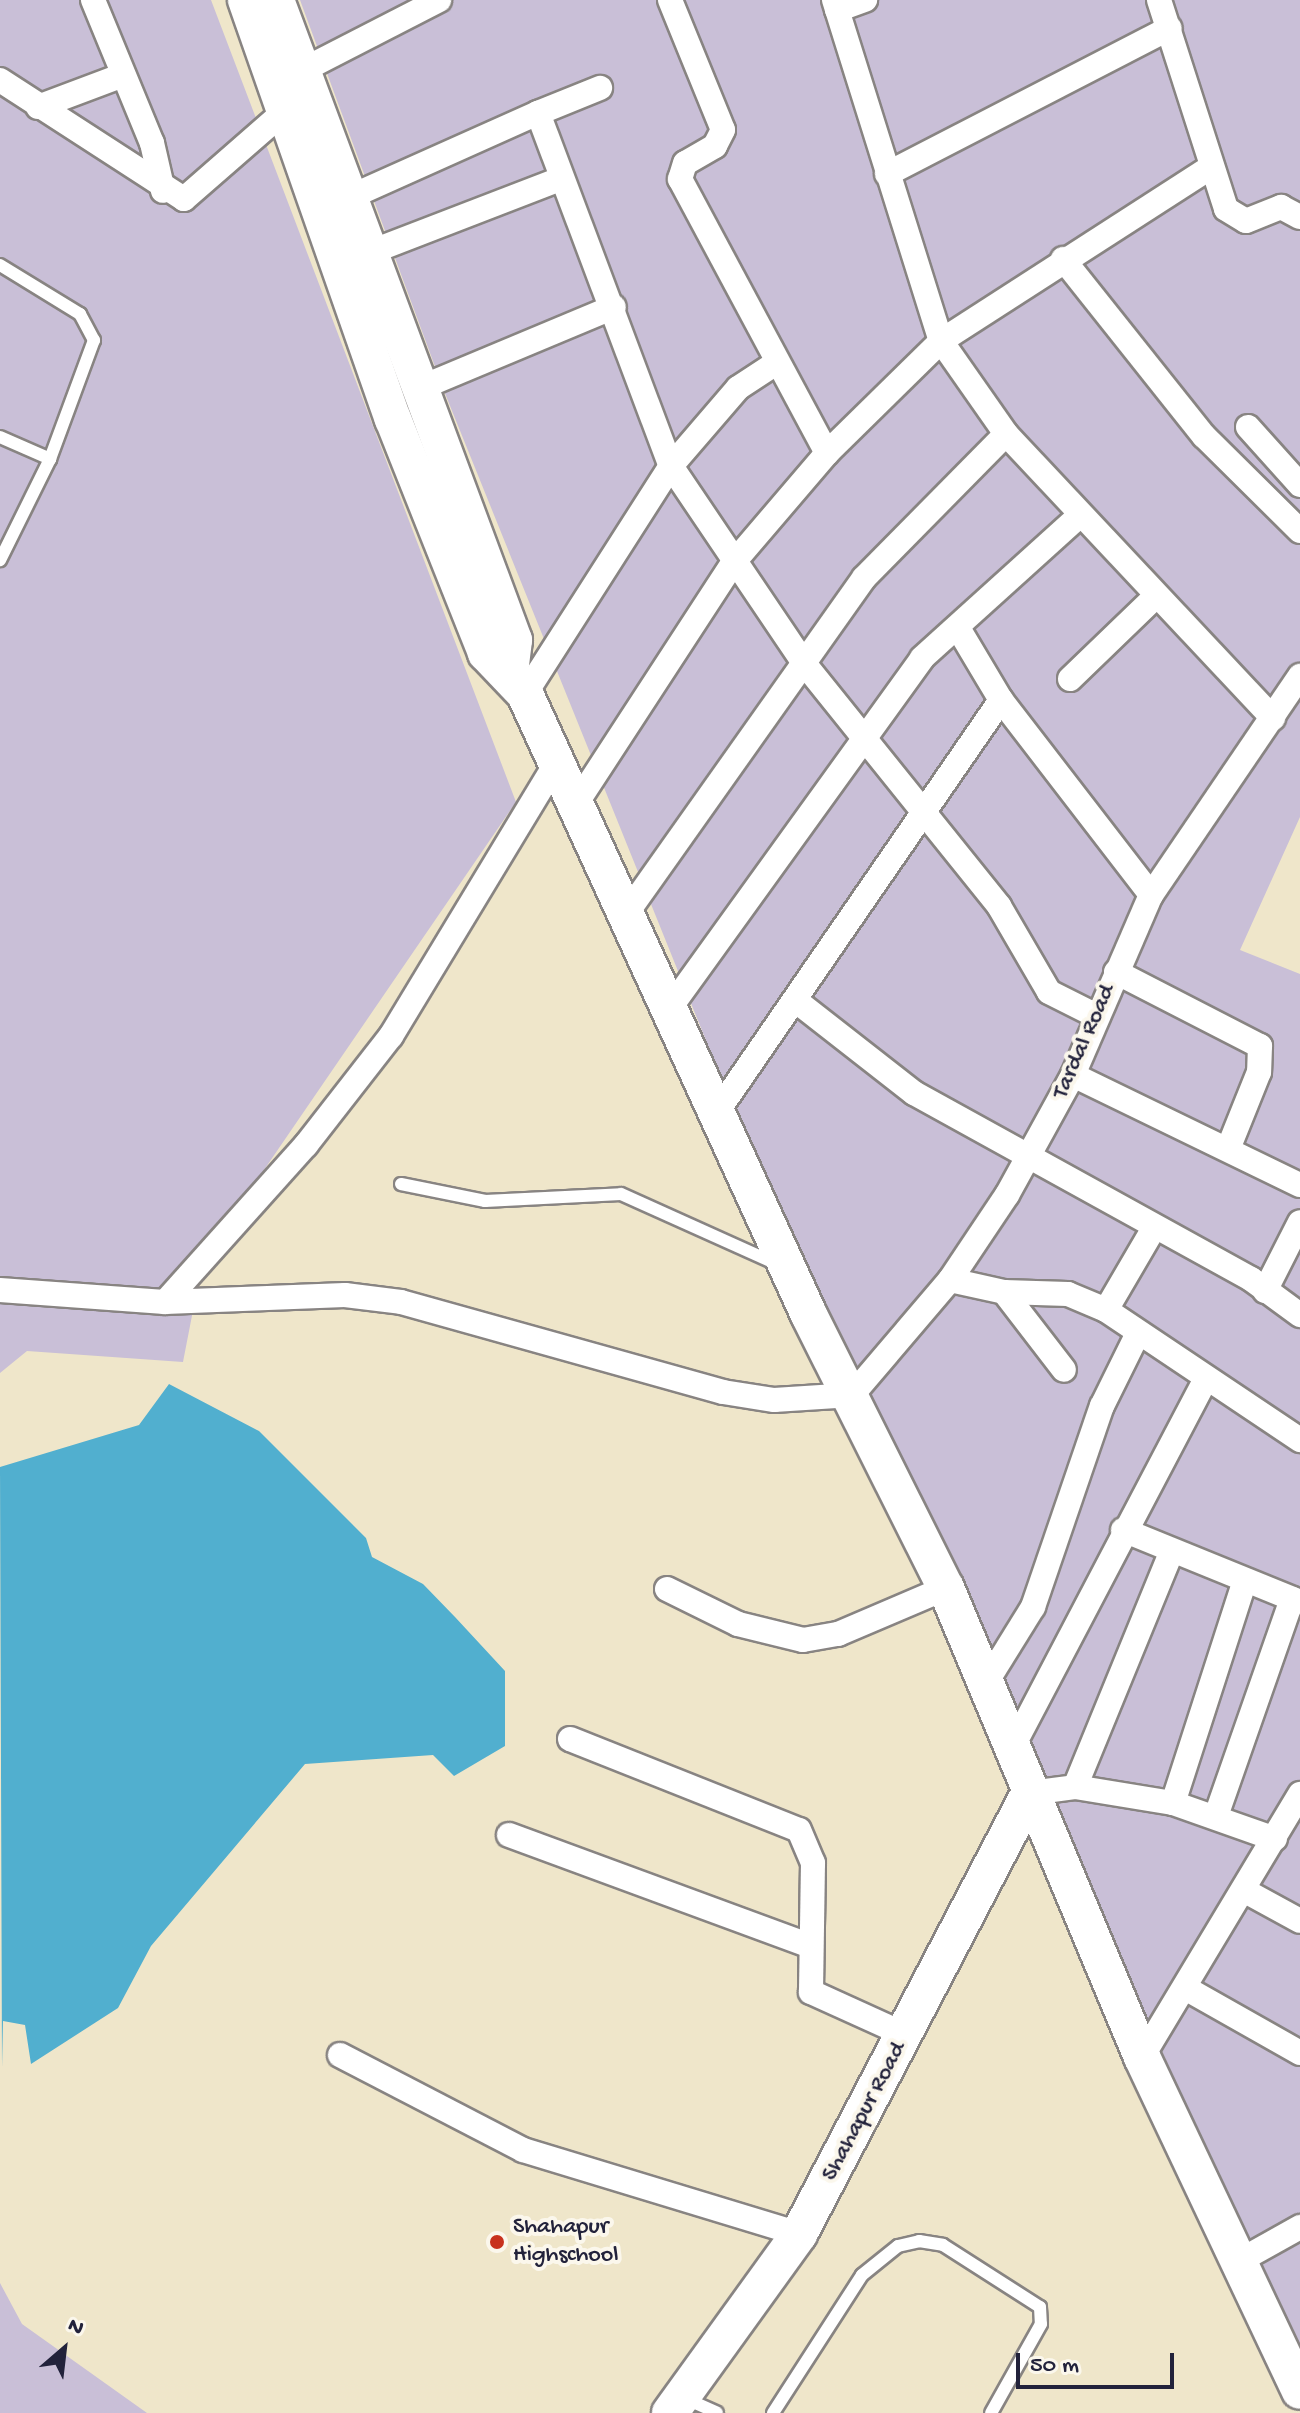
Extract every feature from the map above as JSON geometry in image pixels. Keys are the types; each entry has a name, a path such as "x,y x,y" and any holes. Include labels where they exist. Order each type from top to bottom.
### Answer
{"main road":[{"path":"246,0 393,419 486,653 518,683"},
{"path":"276,0 514,640 518,683 576,804 624,917 670,1008 715,1115 946,1588 1010,1752 1142,2057 1241,2260 1300,2391"},
{"name":"Shahapur Road","path":"677,2405 799,2234 906,2035 1002,1834 1030,1793"}],"street":[{"path":"93,0 163,191"},
{"path":"303,70 439,0"},
{"path":"670,0 723,130 715,146 685,163 680,179 773,365 827,453"},
{"path":"865,0 836,5 941,341 1006,434 1155,597 1273,718"},
{"path":"1159,0 1211,167 1234,218 1281,207 1300,217"},
{"path":"887,174 1170,28"},
{"path":"38,107 123,75"},
{"path":"0,80 163,191 192,195 285,111"},
{"path":"350,197 600,88"},
{"path":"538,113 560,179 614,307 671,466 803,662 922,806 999,906 1049,992 1097,1016"},
{"path":"576,804 734,562 827,453 941,341 1063,259 1211,167"},
{"path":"371,252 560,179"},
{"path":"1063,259 1204,436 1300,531"},
{"path":"420,388 614,307"},
{"path":"518,683 671,466 738,388 773,365"},
{"path":"1248,427 1300,485"},
{"path":"624,917 864,578 1006,434"},
{"path":"670,1008 861,735 922,658 1080,515"},
{"path":"1070,679 1155,597"},
{"path":"958,628 1001,700 1151,895"},
{"name":"Tardal Road","path":"852,1395 950,1280 1027,1158 1073,1075 1151,895 1300,676"},
{"path":"715,1115 795,1000 922,806 1001,700"},
{"path":"165,1302 306,1145 391,1036 555,765"},
{"path":"1116,972 1260,1046 1259,1072 1228,1149"},
{"path":"795,1000 914,1093 1265,1291 1300,1315"},
{"path":"1073,1075 1300,1185"},
{"path":"1265,1291 1300,1222"},
{"path":"1106,1310 1154,1228"},
{"path":"950,1280 1004,1292 1048,1290 1106,1310 1204,1382 1300,1440"},
{"path":"0,1290 165,1302 345,1295 401,1302 723,1392 774,1400 852,1395"},
{"path":"1004,1292 1064,1370"},
{"path":"984,1686 1033,1607 1102,1406 1138,1333"},
{"path":"1010,1752 1123,1530 1204,1382"},
{"path":"1123,1530 1296,1601 1216,1816"},
{"path":"1075,1787 1172,1551"},
{"path":"1173,1803 1245,1580"},
{"path":"667,1589 738,1624 803,1640 838,1634 946,1588"},
{"path":"570,1739 799,1830 813,1863 811,1992 906,2035"},
{"path":"1030,1793 1075,1787 1173,1803 1275,1839"},
{"path":"1142,2057 1247,1892 1300,1795"},
{"path":"509,1835 810,1946"},
{"path":"1247,1892 1300,1921"},
{"path":"1187,1989 1300,2053"},
{"path":"340,2055 523,2150 799,2234"},
{"path":"1241,2260 1300,2227"}],"lane":[{"path":"0,265 80,314 94,340 50,459 0,560"},
{"path":"0,437 50,459"},
{"path":"401,1184 485,1201 621,1194 763,1263 788,1267"},
{"path":"773,2413 862,2275 898,2246 919,2241 943,2245 1040,2307 1038,2332 991,2413"},
{"path":"677,2405 717,2413"}],"shaded area":[{"path":"0,0 211,0 516,802 203,1259 183,1362 27,1351 0,1373"},
{"path":"300,0 1300,0 1300,817 1240,950 1300,974 1300,2368 1057,1811 799,1271 444,391"},
{"path":"0,2283 22,2324 147,2413 0,2413"}],"water":[{"path":"169,1384 259,1431 366,1538 372,1557 423,1584 455,1617 505,1671 505,1746 454,1776 433,1755 305,1764 151,1946 118,2008 31,2064 25,2025 3,2021 2,2068 0,1467 139,1425"}],"place":[{"name":"Shahapur Highschool","path":"497,2242"}]}
